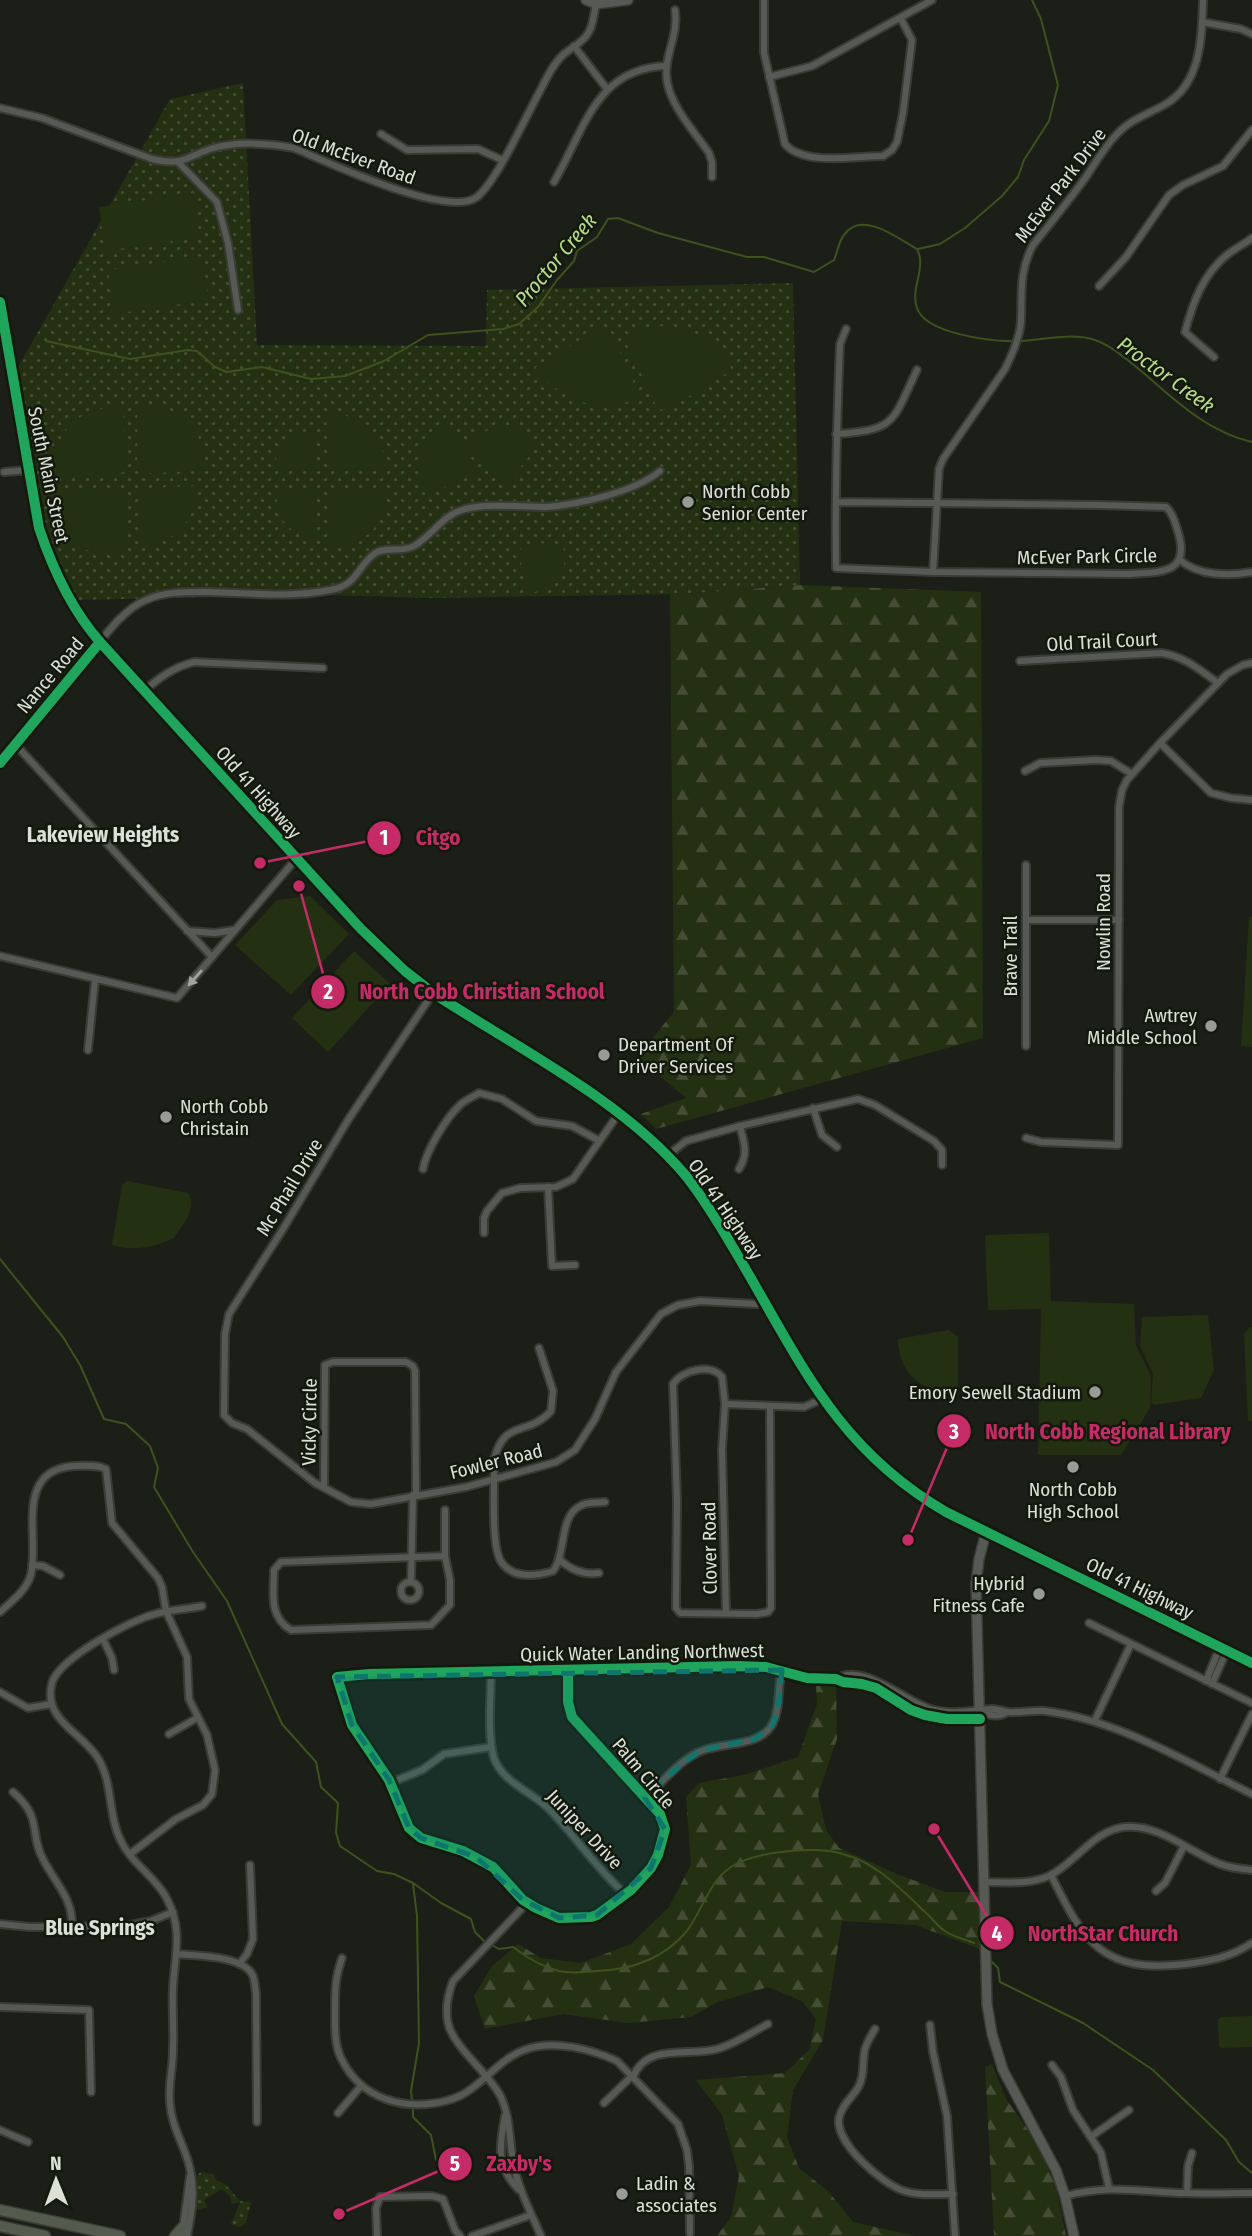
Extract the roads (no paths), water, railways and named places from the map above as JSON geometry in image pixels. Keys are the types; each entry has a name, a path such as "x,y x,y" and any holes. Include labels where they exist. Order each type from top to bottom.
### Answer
{"main road":[{"path":"591,2 628,0"},
{"name":"South Main Street","path":"0,302 39,528 48,556 77,612 100,642"},
{"name":"Old 41 Highway","path":"100,642 378,947 433,993 619,1113 667,1156 705,1202 822,1399 858,1444 900,1482 929,1502 986,1532 1252,1663"},
{"name":"Nance Road","path":"0,762 100,642"},
{"path":"986,1532 976,1574 987,2004 995,2045 1008,2082 1046,2150 1065,2196 1074,2236"},
{"path":"0,2210 120,2236"},
{"path":"0,2226 45,2236"},
{"path":"175,2236 184,2233"}],"street":[{"path":"764,0 762,42 785,144 791,151 810,158 883,156 892,150 897,142 903,113 912,40 901,19"},
{"path":"769,77 812,66 932,0"},
{"name":"McEver Park Drive","path":"933,572 939,469 1006,369 1012,355 1021,323 1021,273 1026,258 1118,132 1174,99 1188,85 1193,74 1203,0"},
{"name":"Old McEver Road","path":"178,162 224,146 283,146 418,196 453,203 472,200 488,186 561,55 582,41 591,29 591,2"},
{"path":"675,10 677,24 667,66 670,95 709,153 712,177"},
{"path":"1202,22 1241,29 1252,34"},
{"path":"574,46 607,89"},
{"path":"554,182 583,125 611,84 648,66 667,66"},
{"path":"0,108 42,118 152,159 178,162 217,202 230,254 238,310"},
{"path":"1099,286 1125,257 1169,195 1183,185 1223,166 1250,139 1252,130"},
{"path":"381,134 407,150 478,149 502,160"},
{"path":"1214,357 1185,332 1191,307 1212,270 1229,253 1251,242"},
{"name":"McEver Park Circle","path":"835,502 1166,508 1171,512 1181,544 1180,561 1161,572 933,572 836,568 835,502 836,434 840,344 846,328"},
{"path":"836,434 868,432 888,424 897,412 917,370"},
{"path":"4,472 28,470"},
{"path":"100,642 123,616 147,599 179,592 297,593 334,590 355,578 372,555 415,545 444,519 458,512 476,508 570,504 629,487 660,471"},
{"path":"1180,561 1199,573 1252,572"},
{"name":"Old Trail Court","path":"1020,662 1161,653 1191,663 1218,683"},
{"path":"144,691 163,675 181,665 194,662 324,668"},
{"name":"Nowlin Road","path":"1026,1138 1041,1142 1118,1145 1119,807 1122,790 1132,774 1160,743 1227,674 1252,663"},
{"path":"1160,743 1211,793 1252,800"},
{"path":"15,744 212,957"},
{"path":"1024,771 1040,763 1096,760 1111,761 1132,774"},
{"path":"0,956 177,998 296,859"},
{"name":"Brave Trail","path":"1026,865 1026,1046"},
{"path":"1027,920 1119,920"},
{"path":"187,931 215,933 235,930"},
{"path":"88,1050 95,980"},
{"name":"Mc Phail Drive","path":"224,1415 225,1334 229,1314 284,1229 348,1120 433,993"},
{"path":"424,1169 426,1156 453,1114 459,1106 479,1093 502,1099 536,1121 572,1126 598,1140"},
{"path":"667,1156 686,1141 851,1099 868,1102 934,1141 942,1150 942,1165"},
{"path":"814,1108 822,1135 837,1147"},
{"path":"484,1233 487,1211 502,1193 520,1188 562,1185 576,1176 598,1140 619,1113"},
{"path":"739,1169 746,1158 740,1126"},
{"path":"548,1187 552,1266 575,1265"},
{"name":"Fowler Road","path":"224,1415 232,1423 247,1429 315,1483 351,1502 371,1504 466,1487 556,1462 575,1450 595,1419 616,1372 661,1314 689,1302 756,1304 764,1300"},
{"path":"539,1348 553,1391 551,1411 536,1424 511,1431 502,1438 494,1460 496,1549 502,1564 512,1571 528,1575 553,1571 560,1560 565,1530 574,1510 582,1505 605,1502"},
{"name":"Vicky Circle","path":"324,1487 326,1365 332,1362 406,1362 413,1366 415,1371 414,1495"},
{"name":"Clover Road","path":"726,1612 723,1383 719,1373 709,1371 685,1372 673,1384 678,1612 764,1613 770,1610 770,1406"},
{"path":"725,1404 804,1407 822,1399"},
{"path":"0,1612 25,1587 32,1565 33,1507 38,1487 50,1475 65,1467 103,1467 107,1470 112,1523 158,1578 162,1587 166,1612 187,1657 189,1699 206,1735 215,1770 212,1794 203,1805 176,1819 130,1854"},
{"path":"411,1581 414,1495"},
{"path":"445,1510 445,1556 450,1580 450,1605 427,1627 291,1630 276,1618 274,1570 281,1562 445,1556"},
{"path":"560,1560 573,1570 599,1573"},
{"path":"32,1565 47,1567 60,1575"},
{"path":"184,2233 190,2171 170,2103 177,1928 166,1896 122,1844 99,1759 59,1718 52,1704 52,1684 61,1667 75,1655 134,1622 166,1612 202,1606"},
{"path":"1089,1623 1252,1703"},
{"path":"103,1640 112,1658 114,1670"},
{"path":"1095,1720 1131,1644"},
{"path":"1209,1682 1223,1649"},
{"name":"Quick Water Landing Northwest","path":"337,1676 753,1666 782,1670 807,1678 836,1679 876,1688 911,1710 931,1717 979,1715 1001,1709 1007,1712 1045,1711 1095,1720 1252,1794"},
{"name":"Palm Circle","path":"337,1676 352,1725 390,1783 409,1828 421,1838 463,1851 493,1867 502,1880 527,1903 559,1918 591,1917 625,1894 651,1868 664,1836 662,1819 572,1717 568,1702 568,1670"},
{"path":"645,1798 683,1763 702,1750 755,1739 772,1726 778,1710 777,1687 782,1670"},
{"name":"Juniper Drive","path":"491,1671 491,1747 495,1761 508,1778 548,1809 607,1878 625,1894"},
{"path":"0,1692 28,1707 39,1708 52,1704"},
{"path":"1220,1779 1252,1714"},
{"path":"169,1734 197,1718"},
{"path":"390,1783 422,1770 444,1754 491,1747"},
{"path":"13,1792 29,1808 36,1825 42,1859 70,1905 72,1926"},
{"path":"984,1882 1032,1881 1051,1875 1102,1835 1115,1829 1143,1828 1222,1864 1252,1870"},
{"path":"1156,1891 1165,1883 1184,1846"},
{"path":"239,1964 253,1939 250,1866"},
{"path":"1051,1875 1081,1931 1105,1952 1123,1961 1156,1967 1208,1961 1235,1953 1252,1943"},
{"path":"527,1903 453,1981 449,1991 448,2025 500,2095 506,2110 514,2166 521,2192 541,2236"},
{"path":"0,1924 126,1926 151,1921 173,1912"},
{"path":"176,1954 223,1958 244,1965 253,1975 256,1993 257,2122"},
{"path":"342,1958 335,1978 335,2033 340,2056 361,2086 382,2098 413,2105 453,2100 523,2050 548,2045 605,2055 617,2061 677,2120"},
{"path":"0,2007 89,2010 91,2092"},
{"path":"604,2103 648,2060 658,2055 667,2052 711,2051 768,2024"},
{"path":"930,2025 947,2116 955,2236"},
{"path":"875,2029 864,2051 864,2067 859,2087 845,2104 839,2119 841,2133 849,2146 875,2174 901,2190 920,2194 953,2194"},
{"path":"1052,2065 1061,2077 1073,2110 1104,2161 1108,2188"},
{"path":"632,2076 678,2124 687,2150 689,2166 690,2234"},
{"path":"338,2113 361,2086"},
{"path":"506,2110 500,2159 504,2172 521,2192"},
{"path":"1091,2136 1129,2110"},
{"path":"0,2130 28,2142"},
{"path":"1187,2193 1188,2166 1192,2153"},
{"path":"1065,2196 1108,2188 1187,2193 1252,2193"},
{"path":"377,2236 376,2208 380,2197 432,2196 443,2199 460,2236"},
{"path":"472,2236 531,2215"}],"waterway":[{"path":"918,249 940,244 965,228 1002,196 1018,177 1024,160 1049,121 1058,85 1041,19 1032,0"},
{"name":"Proctor Creek","path":"46,341 130,359 197,351 215,367 227,372 262,367 311,379 345,376 384,361 428,335 503,329 519,324 538,307 574,261 577,251 597,237 608,219 618,218 658,233 747,257 764,257 814,272 834,260 842,238 851,228 870,225 917,249 920,265 915,302 922,317 958,334 1011,341"},
{"name":"Proctor Creek","path":"1021,341 1077,337 1101,343 1124,357 1206,422 1220,431 1252,442"},
{"path":"0,1259 63,1337 80,1365 104,1419 126,1424 150,1446 158,1468 154,1487 193,1552 227,1601 282,1724 316,1762 321,1787 338,1803 336,1833 340,1846 377,1871 394,1874 413,1883 441,1903 471,1919 475,1932 484,1941"},
{"path":"492,1945 499,1949 513,1947 540,1964 564,1972 609,1970 633,1965 656,1956 677,1941 692,1924 711,1888 731,1867 765,1855 806,1850 829,1851 858,1859 894,1883 942,1929 974,1943"},
{"path":"412,2100 419,2043 417,1916 413,1884"},
{"path":"991,1961 998,1968 1000,1982 1083,2023 1153,2070 1226,2140 1239,2162 1252,2173"},
{"path":"413,2110 413,2117 431,2135 436,2160"}],"place":[{"name":"North Cobb Senior Center","path":"688,502"},
{"name":"Citgo","path":"260,863"},
{"name":"North Cobb Christian School","path":"299,886"},
{"name":"Awtrey Middle School","path":"1211,1026"},
{"name":"Department Of Driver Services","path":"604,1055"},
{"name":"North Cobb Christain","path":"166,1117"},
{"name":"Emory Sewell Stadium","path":"1095,1392"},
{"name":"North Cobb High School","path":"1073,1467"},
{"name":"North Cobb Regional Library","path":"908,1540"},
{"name":"Hybrid Fitness Cafe","path":"1039,1594"},
{"name":"NorthStar Church","path":"934,1829"},
{"name":"Ladin & associates","path":"622,2194"},
{"name":"Zaxby's","path":"339,2214"}],"district":[{"name":"Lakeview Heights","path":"103,835"},
{"name":"Blue Springs","path":"100,1928"}]}
